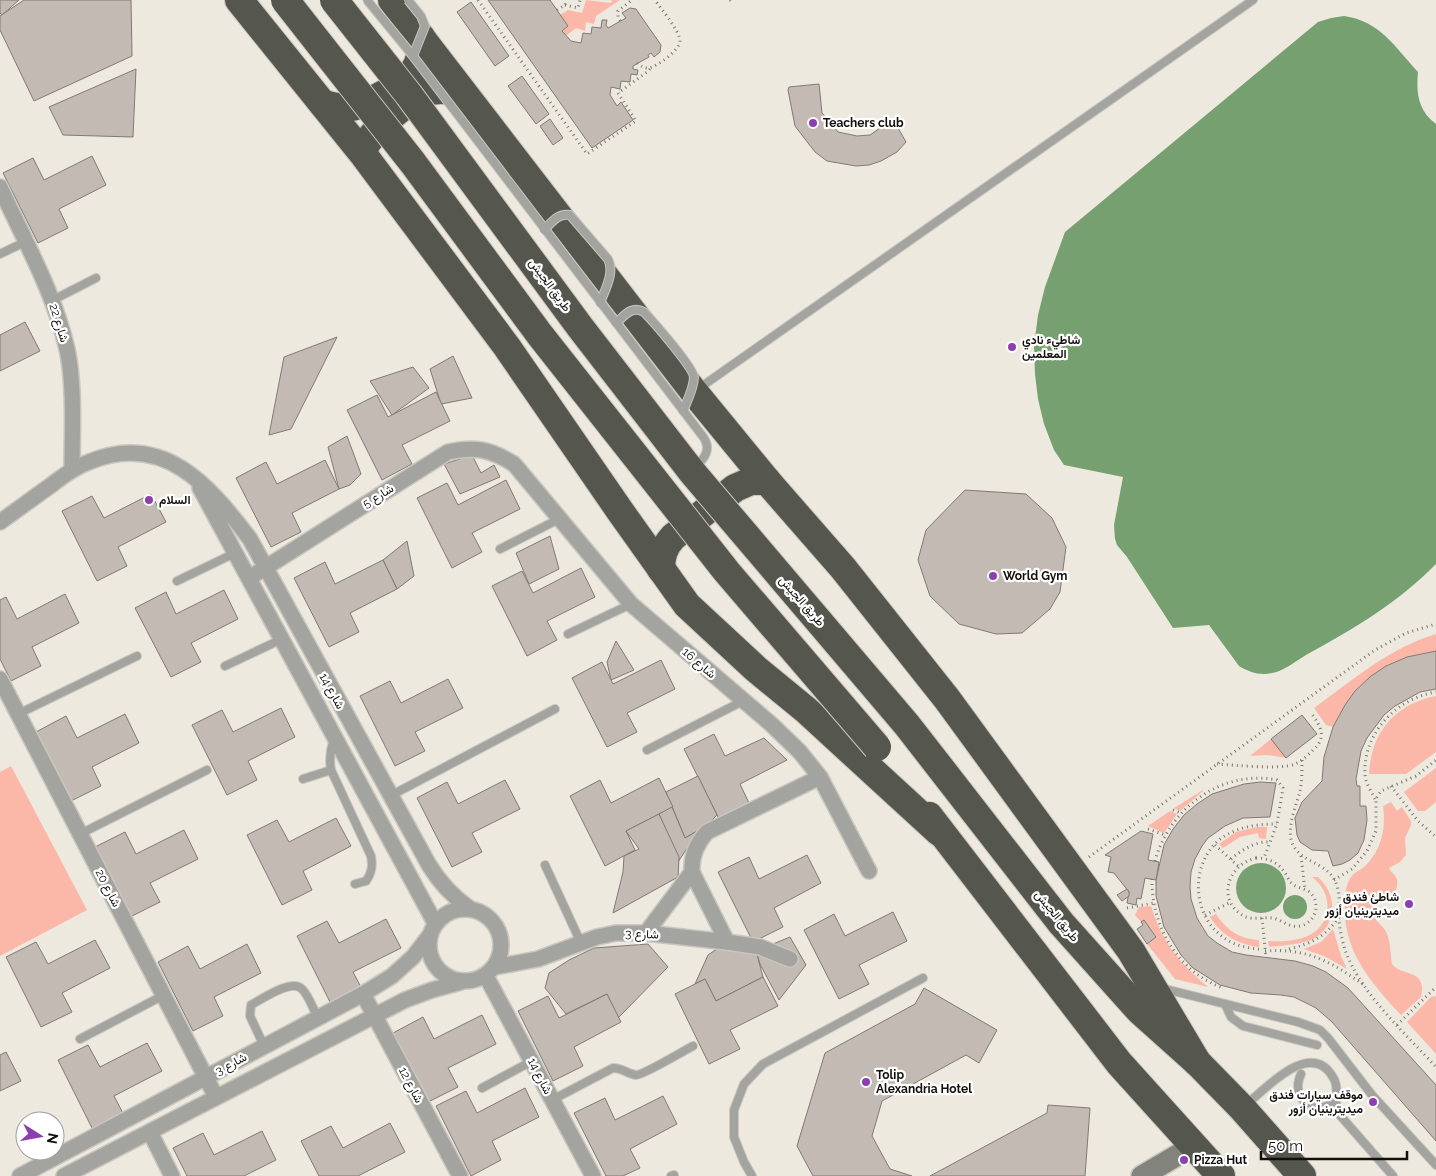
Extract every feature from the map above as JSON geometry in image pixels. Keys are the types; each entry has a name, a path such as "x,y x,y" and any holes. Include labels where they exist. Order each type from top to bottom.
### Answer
{"highway":[{"path":"239,0 363,154 507,347 686,605 756,669 806,710 939,832"},
{"path":"285,0 413,163 540,335 721,564 877,747 909,788 939,832 1119,1063 1221,1176"},
{"name":"طريق الجيش","path":"334,0 409,95 580,327 692,472 906,725 1061,923 1139,1010 1197,1062 1242,1108 1302,1176"},
{"path":"322,103 338,108 354,108 370,102 407,80 416,67 421,52 392,0"},
{"path":"417,46 464,95 689,401 767,481 843,568 947,699 1125,943 1153,986 1197,1062"},
{"path":"363,154 367,143 377,128 418,95 427,91 446,89 464,95"},
{"path":"661,569 663,552 673,538 735,488 751,481 767,481"}],"street":[{"name":"شارع 22","path":"0,187 52,300 67,350 73,402 72,470"},
{"name":"شارع 5","path":"249,578 448,452 465,448 482,449 499,455 514,464"},
{"name":"شارع 14","path":"0,522 72,470 105,456 148,454 171,462 194,476 225,506 250,539 264,569 440,882 453,896 469,908"},
{"name":"شارع 16","path":"514,464 631,604 771,724 800,752 820,777 869,871"},
{"name":"شارع 14","path":"194,476 335,737 433,929"},
{"name":"شارع 20","path":"0,679 216,1097"},
{"path":"728,942 692,872 694,850 707,832 820,777"},
{"path":"646,933 692,872"},
{"path":"469,908 481,912 492,919 499,930 502,942 501,955 490,971 474,981 461,982 449,978 439,971 432,960 428,947 433,929 445,914 456,909 469,908"},
{"name":"شارع 3","path":"20,1176 363,994 392,976 413,957 433,929"},
{"name":"شارع 3","path":"490,971 538,959 597,937 616,933 646,933 728,942 760,947 790,959"},
{"name":"شارع 14","path":"490,971 588,1174"},
{"name":"شارع 3","path":"64,1176 374,1015 405,1000 461,982"},
{"name":"شارع 12","path":"363,994 460,1176"},
{"path":"150,1132 172,1176"},
{"path":"1142,1176 1193,1146"}],"lane":[{"path":"367,0 417,46 544,230 616,323 689,401 707,446 706,456 692,472"},
{"path":"408,0 421,16 425,26 417,46"},
{"path":"689,401 1253,0"},
{"path":"544,230 558,216 562,214 570,215 608,259 611,267 610,276 600,303"},
{"path":"0,254 25,242"},
{"path":"52,300 96,278"},
{"path":"616,323 635,309 644,312 688,365 694,377 689,401"},
{"path":"500,549 559,519"},
{"path":"177,581 235,553"},
{"path":"568,634 631,604"},
{"path":"225,666 282,639"},
{"path":"18,714 137,656"},
{"path":"647,750 743,701"},
{"path":"390,796 555,709"},
{"path":"335,737 330,748 331,770 371,856 372,869 370,876 366,881 356,884"},
{"path":"80,834 207,770"},
{"path":"303,779 331,770"},
{"path":"545,865 581,943"},
{"path":"752,1176 734,1137 734,1110 744,1084 763,1064 923,978"},
{"path":"264,1046 250,1016 251,1005 287,987 295,986 303,990 318,1018"},
{"path":"1153,986 1309,1025 1320,1030 1372,1095 1436,1165"},
{"path":"80,1039 164,995"},
{"path":"1225,1004 1231,1017 1243,1026 1318,1045"},
{"path":"552,1100 613,1068 619,1068 639,1075 693,1046"},
{"path":"482,1088 532,1061"},
{"path":"1242,1108 1290,1069 1310,1062 1320,1065 1329,1072 1335,1081 1337,1091 1335,1100 1338,1113 1393,1176"},
{"path":"1301,1074 1297,1088 1299,1096 1309,1106 1323,1108 1335,1100"}],"path":[{"path":"478,0 587,154 636,121 618,93 677,50 680,43 679,36 655,0"},
{"path":"565,5 566,0"},
{"path":"557,10 565,5 578,8 580,0"},
{"path":"620,21 618,11 632,0"},
{"path":"637,63 646,68 652,67"},
{"path":"1100,849 1375,650 1406,634 1436,624"},
{"path":"1334,880 1352,869 1367,851 1376,831 1376,799 1365,775 1368,750 1378,727 1390,714 1404,704 1436,692"},
{"path":"1216,764 1287,766 1302,760 1321,741 1322,733 1320,726 1312,714"},
{"path":"1302,760 1300,789 1290,828 1293,844 1300,855 1305,890"},
{"path":"1376,799 1381,791 1416,776 1436,760"},
{"path":"1155,861 1165,836 1181,813 1202,796 1228,783 1242,780 1272,779 1277,780 1283,788 1277,824 1264,858"},
{"path":"1391,786 1418,821 1436,836"},
{"path":"1173,810 1181,813"},
{"path":"1259,949 1243,947 1222,937 1214,929 1204,915 1200,902 1198,881 1203,862 1215,844 1234,831 1248,826 1277,824"},
{"path":"1148,829 1165,836"},
{"path":"1230,859 1260,842 1270,842"},
{"path":"1215,844 1238,866"},
{"path":"1300,855 1321,866 1329,872 1334,880 1339,892 1339,917 1346,951 1366,987 1397,1025 1436,1067"},
{"path":"1264,858 1273,861 1281,867 1292,884 1314,897 1316,903 1314,915 1306,924 1294,926 1277,919 1247,917 1240,913 1231,902 1228,892 1230,876 1238,866 1248,860 1264,858"},
{"path":"1152,879 1154,903 1160,925 1174,951 1194,972 1206,981 1224,988"},
{"path":"1204,915 1231,902"},
{"path":"1125,908 1154,903"},
{"path":"1286,950 1317,940 1333,926 1339,917"},
{"path":"1262,918 1266,957"},
{"path":"1265,951 1286,950 1309,954 1350,975 1366,987"},
{"path":"1397,1025 1436,987"}],"shaded area":[{"path":"586,0 611,3 612,0 620,0 596,16 594,24 586,22 585,31 576,28 566,36 562,31 568,26 560,15 568,10 582,13"},
{"path":"1344,16 1368,23 1377,29 1386,36 1418,72 1417,87 1422,107 1436,124 1436,564 1407,591 1341,636 1281,670 1268,674 1259,674 1239,666 1209,625 1173,628 1127,557 1117,545 1115,539 1114,525 1123,477 1064,465 1054,450 1044,424 1035,374 1034,346 1038,315 1045,287 1065,232 1318,22"},
{"path":"1436,634 1436,651 1401,659 1387,666 1362,685 1342,711 1333,727 1326,725 1314,708 1387,656"},
{"path":"1436,696 1436,752 1406,774 1369,774 1375,745 1380,733 1388,722 1397,713 1409,706"},
{"path":"1271,739 1286,758 1268,755 1250,756"},
{"path":"11,766 87,910 0,956 0,772"},
{"path":"1436,768 1436,802 1425,811 1418,811 1404,792"},
{"path":"1203,790 1180,811 1174,808"},
{"path":"1391,802 1397,811 1402,807 1411,821 1411,825 1405,838 1406,855 1400,862 1389,868 1396,878 1397,886 1395,891 1378,906 1374,916 1387,934 1392,964 1421,981 1421,997 1401,1015 1379,991 1361,965 1353,951 1345,920 1345,897 1348,883 1352,875 1371,860 1379,846 1384,822 1383,806"},
{"path":"1170,811 1177,814 1164,833 1148,826"},
{"path":"1257,827 1267,827 1266,839 1259,838 1258,833 1240,837 1223,848 1219,844 1236,832"},
{"path":"1266,863 1279,870 1285,878 1285,898 1279,906 1271,912 1256,913 1243,906 1237,898 1236,883 1243,870 1251,864"},
{"path":"1312,877 1318,877 1329,892 1332,909 1328,925 1323,932 1310,940 1269,947 1268,941 1303,938 1320,927 1327,913 1328,905 1323,890"},
{"path":"1295,895 1304,898 1307,907 1304,916 1295,919 1286,916 1283,907 1286,898"},
{"path":"1151,906 1161,931 1173,951 1208,987 1175,979 1147,944 1156,936 1144,920 1141,922 1135,915 1139,907"},
{"path":"1216,914 1234,933 1246,938 1259,940 1259,947 1244,944 1225,934 1210,917"},
{"path":"1333,929 1347,969 1326,957 1304,949 1321,942"},
{"path":"1436,996 1436,1054 1407,1022 1431,997"}],"building":[{"path":"0,0 19,0 2,15 0,13"},
{"path":"24,0 131,0 132,56 34,101 0,30 0,16"},
{"path":"488,0 550,0 568,26 562,31 571,41 581,43 583,33 591,34 592,27 601,28 602,20 607,20 606,25 608,28 626,18 622,13 630,8 636,9 661,45 660,52 654,57 651,53 648,55 649,57 633,66 633,69 638,70 637,75 631,74 630,82 621,81 620,89 611,87 610,95 617,106 621,102 633,120 592,148"},
{"path":"471,2 509,56 495,66 457,12"},
{"path":"136,69 133,137 63,135 49,107"},
{"path":"522,76 549,114 536,124 508,86"},
{"name":"Teachers club","path":"819,84 822,113 838,132 857,136 870,135 893,119 906,142 897,152 869,165 856,166 827,161 815,152 795,126 788,90 789,87"},
{"path":"550,119 563,138 553,145 540,126"},
{"path":"92,156 106,185 59,209 68,228 38,243 3,173 33,158 44,180"},
{"path":"25,322 40,351 0,371 0,335"},
{"path":"337,337 291,429 269,435 284,357"},
{"path":"453,356 472,398 441,404 430,369"},
{"path":"413,367 429,388 392,415 370,381"},
{"path":"436,392 450,421 402,445 412,464 382,480 347,410 377,395 388,417"},
{"path":"347,436 361,474 350,485 339,489 328,447"},
{"path":"472,455 481,473 494,465 500,477 460,494 444,464"},
{"path":"325,460 339,489 292,513 301,532 271,547 236,478 266,462 277,484"},
{"path":"506,480 520,509 472,533 482,552 452,568 417,498 447,483 458,505"},
{"name":"World Gym","path":"965,490 1026,494 1052,518 1066,547 1060,592 1050,609 1022,633 996,634 959,624 930,596 918,560 926,530"},
{"path":"151,494 166,522 118,547 127,566 97,581 62,511 92,496 104,518"},
{"path":"550,536 559,569 529,584 516,553"},
{"path":"407,541 414,576 397,589 383,560"},
{"path":"383,560 397,589 350,613 359,632 329,647 294,578 325,562 335,584"},
{"path":"581,568 595,597 547,621 557,640 527,656 492,586 522,571 533,593"},
{"path":"224,590 238,619 191,643 201,662 171,677 135,608 166,592 176,614"},
{"path":"65,594 79,623 32,647 41,666 11,681 0,659 0,600 6,597 17,619"},
{"path":"616,641 634,670 611,680 607,662"},
{"path":"1436,651 1436,689 1420,692 1395,706 1384,715 1367,738 1361,751 1356,779 1357,786 1360,786 1360,806 1366,806 1367,820 1364,840 1358,853 1350,860 1333,866 1328,851 1312,850 1300,842 1297,835 1295,818 1302,802 1322,781 1324,757 1333,727 1355,691 1371,676 1386,666 1407,657"},
{"path":"661,660 675,689 627,713 637,732 607,747 572,678 602,662 613,684"},
{"path":"448,679 463,708 415,732 425,751 395,766 360,696 390,681 401,703"},
{"path":"281,708 295,737 248,761 257,780 227,795 192,725 222,710 233,732"},
{"path":"125,714 139,743 92,767 101,786 71,801 36,732 66,716 77,738"},
{"path":"1302,715 1317,734 1286,758 1271,739"},
{"path":"714,734 725,756 764,738 787,760 740,784 749,803 719,819 684,749"},
{"path":"698,776 717,815 706,826 685,838 666,792"},
{"path":"659,778 673,807 626,831 635,850 605,866 570,796 600,780 611,803"},
{"path":"505,780 520,809 472,833 482,852 452,867 417,798 447,782 458,804"},
{"path":"1276,783 1270,817 1243,818 1225,826 1208,838 1195,859 1191,872 1190,886 1191,899 1197,918 1208,936 1232,952 1295,961 1313,966 1326,972 1348,988 1436,1085 1436,1141 1332,1022 1316,1008 1294,997 1251,993 1220,985 1193,968 1181,955 1164,927 1156,896 1156,880 1164,845 1173,829 1184,815 1212,794 1244,784"},
{"path":"672,807 685,838 699,830 678,862 659,814"},
{"path":"659,814 679,857 678,877 613,913 623,872 624,856 639,849 626,831"},
{"path":"336,818 351,846 303,871 312,890 282,905 247,835 277,820 289,842"},
{"path":"184,830 198,859 150,883 160,902 130,917 95,847 125,832 136,854"},
{"path":"1141,831 1153,834 1148,860 1159,862 1156,880 1145,878 1141,899 1137,898 1136,905 1127,903 1129,892 1114,873 1108,872 1111,857 1105,855"},
{"path":"807,855 821,883 774,908 783,927 753,942 718,872 749,857 759,879"},
{"path":"1127,889 1129,896 1122,901 1117,895"},
{"path":"893,912 907,941 859,965 869,984 839,999 804,930 834,914 845,936"},
{"path":"386,919 401,948 353,972 363,991 332,1006 297,936 327,921 339,943"},
{"path":"1144,920 1156,937 1147,944 1137,929 1143,925 1141,922"},
{"path":"790,937 806,965 779,1000 760,964 756,951"},
{"path":"95,940 110,968 62,993 72,1012 41,1027 6,957 36,942 48,964"},
{"path":"727,942 755,947 763,977 716,1001 705,979 695,984 708,955"},
{"path":"247,944 261,973 214,997 223,1016 193,1031 158,962 188,946 200,969"},
{"path":"648,944 668,967 618,1018 607,994 566,1014 545,988 549,973 569,960 594,948"},
{"path":"763,977 778,1006 730,1030 740,1049 709,1064 675,994 705,979 716,1001"},
{"name":"Tolip Alexandria Hotel","path":"924,988 997,1030 979,1063 966,1055 882,1101 872,1136 890,1169 912,1176 813,1176 797,1146 825,1053 915,1004"},
{"path":"607,994 621,1022 574,1047 583,1066 553,1081 518,1011 548,996 559,1018"},
{"path":"482,1015 496,1044 448,1068 458,1087 428,1102 393,1033 423,1017 434,1039"},
{"path":"147,1043 162,1071 114,1096 124,1115 93,1130 58,1060 88,1045 100,1067"},
{"path":"6,1052 21,1081 0,1091 0,1055"},
{"path":"525,1088 539,1117 492,1141 501,1160 471,1176 436,1106 466,1091 477,1113"},
{"path":"663,1096 677,1124 630,1149 640,1168 623,1176 606,1176 574,1113 605,1098 615,1120"},
{"path":"1048,1105 1090,1108 1085,1176 930,1176 1047,1113"},
{"path":"390,1123 405,1152 358,1176 319,1176 301,1141 331,1126 343,1148"},
{"path":"262,1131 276,1160 244,1176 187,1176 173,1148 203,1133 214,1155"}],"place":[{"name":"Teachers club","path":"813,123"},
{"name":"شاطيء نادي المعلمين","path":"1012,347"},
{"name":"السلام","path":"149,500"},
{"name":"World Gym","path":"993,576"},
{"name":"شاطئ فندق ميديترينيان أزور","path":"1409,904"},
{"name":"Tolip Alexandria Hotel","path":"866,1082"},
{"name":"موقف سيارات فندق ميديترينيان أزور","path":"1373,1102"},
{"name":"Pizza Hut","path":"1184,1160"}]}
